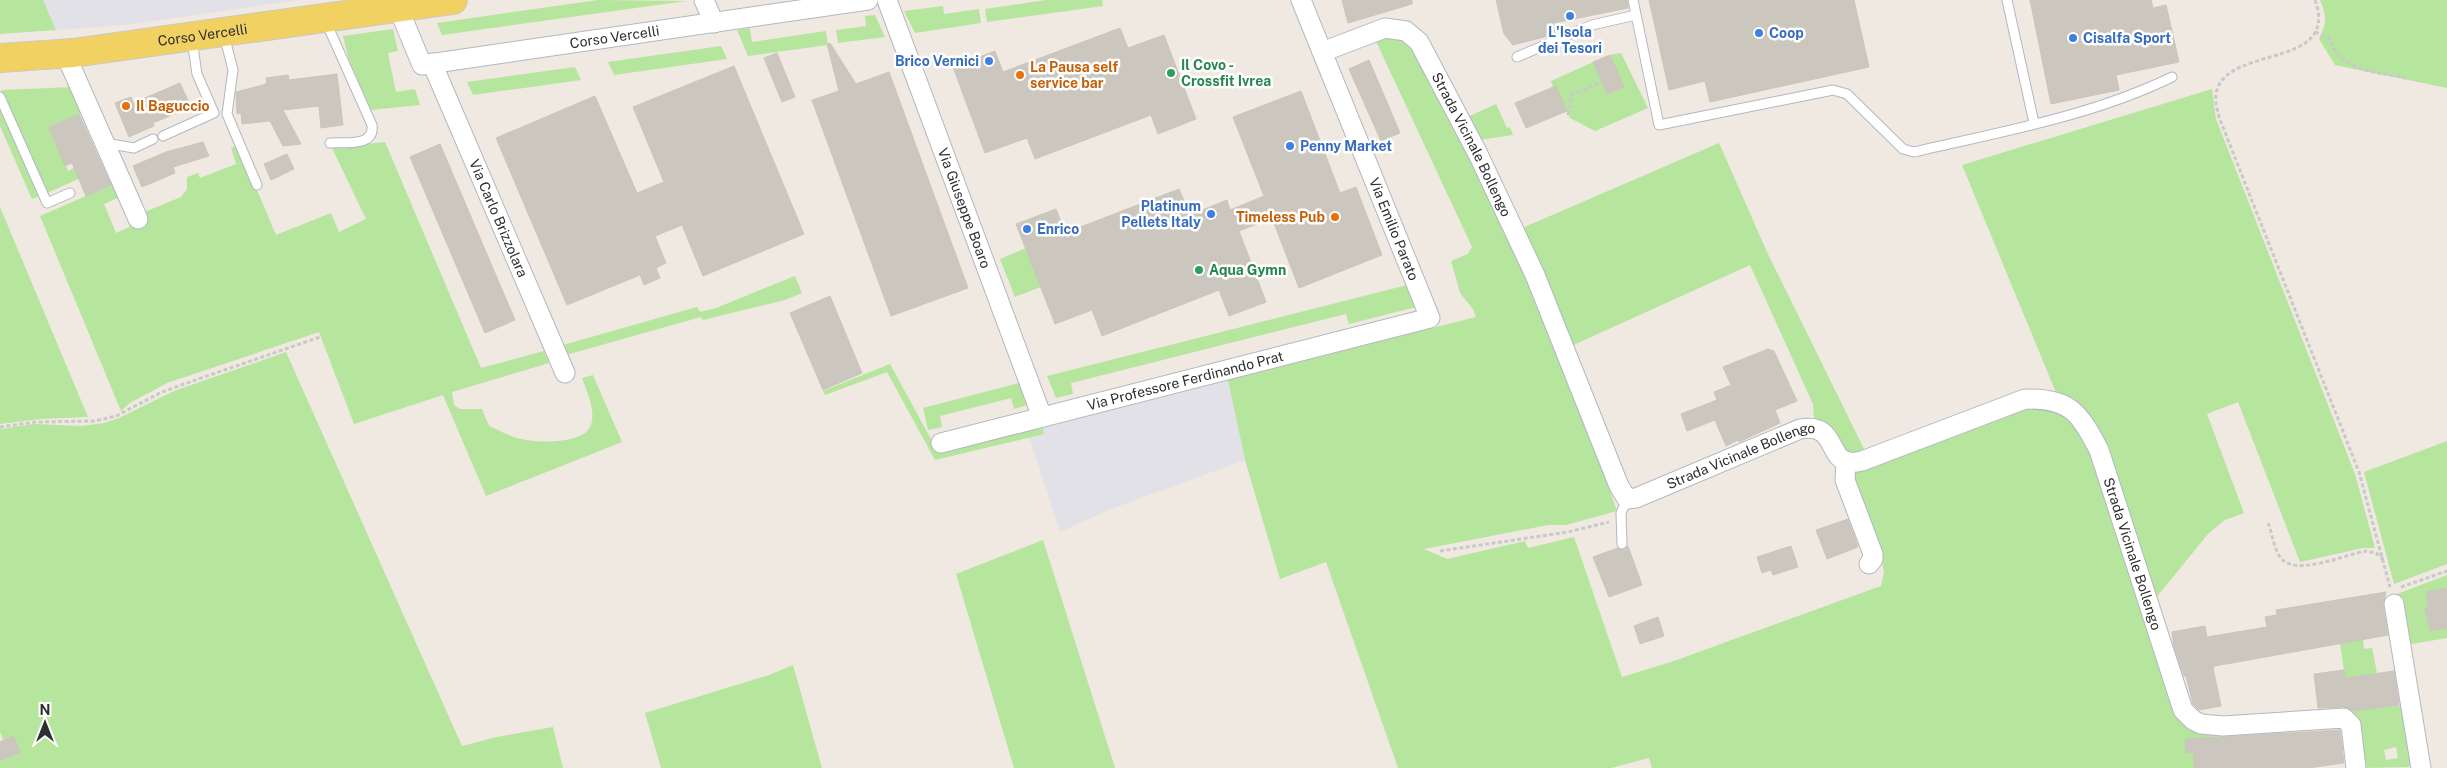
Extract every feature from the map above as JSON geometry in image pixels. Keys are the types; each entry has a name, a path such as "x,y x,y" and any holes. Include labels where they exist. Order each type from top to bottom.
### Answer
{"main road":[{"name":"Corso Vercelli","path":"0,58 65,53 192,37 396,4 452,0"}],"street":[{"path":"704,0 714,22"},
{"name":"Corso Vercelli","path":"432,63 868,0"},
{"name":"Via Giuseppe Boaro","path":"887,0 1042,417"},
{"name":"Via Emilio Parato","path":"1301,0 1430,318"},
{"path":"396,4 422,65 432,63"},
{"name":"Strada Vicinale Bollengo","path":"1322,52 1385,28 1406,31 1419,42 1478,154 1535,275 1619,486 1627,499 1636,498 1800,428 1811,427 1821,430 1828,436 1841,458 1848,463 1862,461 2024,399 2046,399 2063,404 2081,417 2099,450 2183,710 2187,716 2202,724 2223,726 2344,718 2351,725 2356,768"},
{"path":"65,53 138,219"},
{"name":"Via Carlo Brizzolara","path":"432,63 565,373"},
{"name":"Via Professore Ferdinando Prat","path":"941,443 1430,318"},
{"path":"1846,461 1845,480 1873,554 1873,559 1869,564"},
{"path":"2392,598 2421,768"}],"lane":[{"path":"1633,0 1659,125 1833,90 1847,94 1903,149 1914,152 2034,123 2136,95 2172,77"},
{"path":"2007,0 2034,123"},
{"path":"1517,56 1592,25 1636,15"},
{"path":"324,17 372,125 373,132 370,137 363,141 330,143"},
{"path":"223,32 233,70 227,114 257,185"},
{"path":"163,136 214,113 197,74 192,37"},
{"path":"0,97 47,203 70,193"},
{"path":"105,143 134,148 153,140"},
{"path":"1622,544 1621,513 1627,499"}],"path":[{"path":"2315,0 2320,14 2315,32 2300,46 2240,68 2226,76 2217,88 2215,98 2222,126 2359,472 2384,560 2392,598 2447,570"},
{"path":"2315,32 2330,38 2338,57 2346,63 2355,67 2406,78"},
{"path":"1568,115 1572,95 1602,82"},
{"path":"0,427 36,422 95,421 116,416 181,384 320,338"},
{"path":"1440,551 1568,532 1621,519"},
{"path":"2268,523 2280,557 2293,566 2306,566 2366,551 2376,553 2384,560"}],"shaded area":[{"path":"43,0 299,0 125,25 56,30"},
{"path":"1228,380 1245,460 1108,510 1060,532 1029,437 1044,434 1042,425"}],"green space":[{"path":"0,0 43,0 56,30 0,34"},
{"path":"598,0 686,1 442,35 437,23"},
{"path":"1046,0 1102,0 1103,6 987,22 985,9"},
{"path":"2320,0 2447,0 2447,88 2335,65 2319,39 2324,29 2325,20"},
{"path":"943,6 944,14 979,9 981,23 915,33 904,11"},
{"path":"875,15 885,37 838,43 836,30 866,26 865,16"},
{"path":"750,28 752,42 826,31 828,45 748,56 737,30"},
{"path":"393,29 398,51 388,53 396,92 415,89 420,105 371,110 348,57 343,36"},
{"path":"1392,34 1412,44 1510,229 1566,364 1617,511 1566,525 1548,525 1424,549 1447,559 1525,541 1528,548 1574,537 1622,677 1674,661 1881,586 1884,573 1882,561 1849,472 2020,405 2052,404 2086,431 2179,712 2218,729 2218,737 2194,753 2194,768 1652,768 1649,758 1611,768 1398,768 1326,562 1280,579 1245,460 1228,380 1476,317 1473,309 1460,293 1451,261 1468,254 1472,247 1374,37"},
{"path":"721,46 727,59 614,75 608,62"},
{"path":"1621,53 1648,108 1595,131 1570,118 1556,86 1553,87 1551,81 1593,62 1608,94 1624,87 1610,55"},
{"path":"575,67 581,80 473,95 467,82"},
{"path":"73,87 103,155 100,157 97,152 99,151 83,112 49,127 68,171 87,162 92,173 47,193 1,90"},
{"path":"2212,89 2216,119 2355,474 2375,548 2363,548 2300,562 2238,402 2207,414 2244,513 2225,520 2208,534 2155,599 2103,437 2057,395 1962,165"},
{"path":"1496,104 1507,128 1510,127 1513,135 1478,140 1465,118"},
{"path":"0,105 40,196 32,199 0,126"},
{"path":"385,142 481,368 544,351 549,363 452,392 454,405 460,409 482,409 489,426 517,438 534,441 567,440 585,433 590,427 592,409 582,378 593,375 622,442 486,496 443,395 354,424 319,332 167,383 130,403 121,411 40,216 116,183 122,196 104,204 116,233 145,220 142,213 181,197 187,189 187,177 198,173 200,178 236,164 231,148 238,145 276,235 331,213 339,232 366,219 332,148"},
{"path":"1719,143 1767,252 1866,453 1849,453 1828,426 1814,418 1813,404 1750,265 1569,347 1520,229"},
{"path":"0,207 88,417 41,419 0,424"},
{"path":"1026,248 1041,287 1015,297 1000,259"},
{"path":"795,276 802,293 785,300 703,320 701,317 566,355 563,345 697,307 700,312 716,308"},
{"path":"1411,284 1420,306 1349,324 1346,314 1071,383 1073,394 1056,398 1047,376"},
{"path":"286,352 462,746 497,737 553,727 563,768 0,768 0,760 20,753 14,737 3,740 0,732 0,429 34,424 82,426 104,423 119,418 174,391"},
{"path":"890,364 937,450 1042,425 1044,434 935,460 887,372 825,395 823,391"},
{"path":"1019,383 1027,405 1014,409 1011,398 940,416 942,427 928,430 923,408"},
{"path":"2447,441 2447,564 2394,584 2364,472"},
{"path":"1043,540 1115,768 1014,768 956,574"},
{"path":"2447,575 2447,588 2426,592 2429,607 2425,609 2430,631 2447,628 2447,638 2406,645 2397,594"},
{"path":"2363,639 2364,649 2372,648 2377,673 2345,678 2340,643"},
{"path":"793,665 822,768 661,768 645,713 769,675"},
{"path":"2405,705 2412,761 2409,767 2360,768 2350,711","holes":["2396,747 2398,758 2386,760 2384,750"]}],"building":[{"path":"1342,0 1412,0 1412,4 1348,23"},
{"path":"1496,0 1627,0 1628,8 1554,23 1556,34 1513,45 1504,34"},
{"name":"Coop","path":"1649,0 1854,0 1869,67 1710,102 1705,81 1669,90"},
{"name":"Cisalfa Sport","path":"2030,0 2151,0 2153,8 2166,5 2179,62 2116,75 2119,90 2051,104"},
{"path":"1120,28 1128,48 1164,35 1196,119 1158,134 1151,115 1035,159 1027,138 985,153 953,67 995,51 1003,72"},
{"path":"830,43 856,84 889,72 968,288 891,316 812,100 839,91 827,44"},
{"path":"777,53 795,97 782,102 764,58"},
{"path":"1610,55 1624,87 1607,94 1593,62"},
{"path":"1369,60 1400,133 1381,141 1349,69"},
{"path":"734,66 804,234 703,276 682,225 655,236 666,263 656,268 660,278 644,285 640,275 567,305 496,138 595,96 637,193 664,182 633,107"},
{"path":"337,74 343,125 321,128 319,106 283,110 301,144 283,146 270,121 242,124 241,113 237,114 236,92 263,85 267,83 266,78 288,75 289,80"},
{"path":"180,83 191,107 153,123 154,126 129,137 115,103 131,97 133,103"},
{"path":"1556,86 1567,111 1526,128 1515,103"},
{"path":"1301,91 1340,193 1356,187 1382,255 1299,288 1272,218 1239,231 1266,302 1229,316 1219,290 1102,336 1092,310 1055,324 1016,224 1056,209 1065,233 1179,189 1190,215 1227,200 1230,210 1264,196 1233,117"},
{"path":"79,114 111,185 86,196 72,163 65,166 49,127"},
{"path":"203,142 209,156 173,167 175,173 142,187 133,166 166,152"},
{"path":"440,144 515,320 485,333 410,157"},
{"path":"287,154 294,169 271,180 264,164"},
{"path":"830,296 862,373 823,390 790,313"},
{"path":"1768,349 1774,351 1797,401 1775,410 1780,423 1726,446 1715,420 1687,431 1681,414 1717,400 1714,392 1731,385 1723,367"},
{"path":"1848,519 1858,547 1827,559 1816,530"},
{"path":"1628,546 1642,585 1609,597 1593,557 1618,548 1625,550"},
{"path":"1791,546 1798,567 1773,575 1771,570 1762,573 1757,557"},
{"path":"2447,588 2447,628 2430,631 2425,608 2429,607 2426,592"},
{"path":"2386,592 2383,606 2388,635 2215,666 2213,668 2221,706 2199,710 2193,704 2186,676 2184,676 2174,647 2172,632 2205,626 2207,637 2267,627 2265,617 2277,615 2276,610"},
{"path":"1658,617 1664,636 1640,644 1634,626"},
{"path":"2344,670 2345,678 2394,671 2399,705 2353,711 2344,707 2318,708 2314,674"},
{"path":"2340,730 2344,763 2308,768 2194,768 2194,753 2186,753 2185,739"},
{"path":"14,736 20,753 0,760 0,742"}],"place":[{"name":"L'Isola dei Tesori","path":"1570,16"},
{"name":"Coop","path":"1759,33"},
{"name":"Cisalfa Sport","path":"2073,38"},
{"name":"Brico Vernici","path":"989,61"},
{"name":"Il Covo - Crossfit Ivrea","path":"1171,73"},
{"name":"La Pausa self service bar","path":"1020,75"},
{"name":"Il Baguccio","path":"126,106"},
{"name":"Penny Market","path":"1290,146"},
{"name":"Platinum Pellets Italy","path":"1211,214"},
{"name":"Timeless Pub","path":"1335,217"},
{"name":"Enrico","path":"1027,229"},
{"name":"Aqua Gymn","path":"1199,270"}]}
